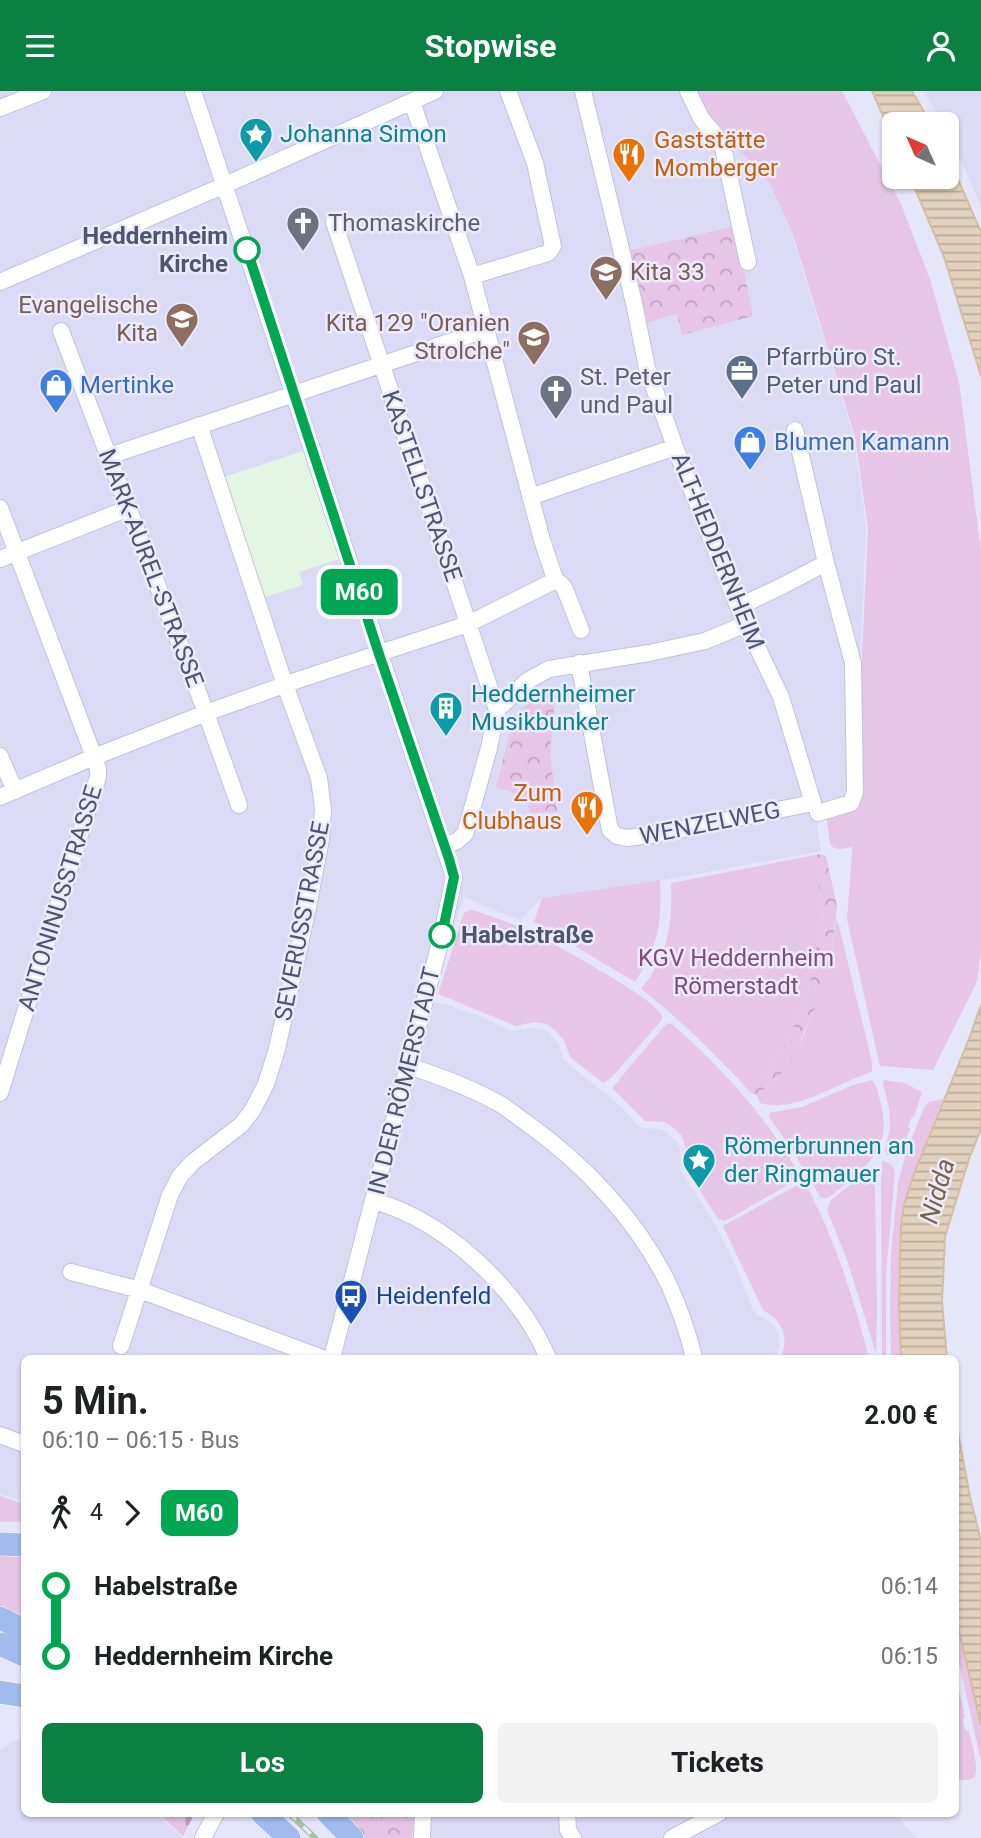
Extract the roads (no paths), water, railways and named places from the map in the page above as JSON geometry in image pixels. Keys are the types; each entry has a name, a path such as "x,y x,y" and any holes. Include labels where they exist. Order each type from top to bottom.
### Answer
{"highway":[{"path":"0,1528 21,1528"},
{"path":"0,1544 21,1545"},
{"path":"0,1618 21,1628"},
{"path":"0,1644 21,1654"},
{"path":"0,1692 21,1696"},
{"path":"266,1817 289,1838"}],"street":[{"path":"0,108 43,91"},
{"name":"IN DER RÖMERSTADT","path":"193,91 454,877 442,935 333,1355"},
{"path":"0,282 435,91"},
{"path":"471,276 548,253 553,246 535,163 508,91"},
{"name":"ALT-HEDDERNHEIM","path":"583,91 623,252 647,368 738,607 781,697 815,808"},
{"path":"688,91 701,118 722,143 748,262"},
{"path":"412,102 471,276 530,497 555,579 564,587 581,630"},
{"name":"KASTELLSTRASSE","path":"334,222 497,710"},
{"path":"109,456 485,330"},
{"name":"MARK-AUREL-STRASSE","path":"61,331 239,805"},
{"name":"SEVERUSSTRASSE","path":"121,1346 170,1195 180,1176 192,1162 241,1125 252,1111 266,1084 277,1049 308,907 323,809 319,778 285,685 199,425"},
{"path":"794,430 853,663 855,792 851,803 815,808"},
{"path":"530,497 675,447"},
{"name":"ANTONINUSSTRASSE","path":"0,507 94,757 99,777 0,1093"},
{"path":"0,559 129,509"},
{"path":"738,607 826,563"},
{"path":"0,756 7,794 206,713 468,624 555,579"},
{"path":"444,846 457,841 465,834 497,710 527,681 549,669 705,641 746,624"},
{"name":"WENZELWEG","path":"579,663 610,830 617,836 627,838 658,834 815,808"},
{"path":"408,1066 467,1088 503,1106 555,1144 581,1168 644,1243 667,1281 685,1323 693,1355"},
{"path":"373,1201 425,1223 468,1252 488,1271 526,1319 546,1355"},
{"path":"71,1272 140,1290 314,1355"},
{"path":"0,1434 21,1443"},
{"path":"203,1838 214,1817"},
{"path":"422,1838 423,1817"},
{"path":"567,1817 568,1830 573,1838"},
{"path":"673,1838 712,1817"}],"water":[{"path":"872,91 912,91 924,112 882,112"},
{"path":"959,182 981,232 981,376 944,257 915,189 959,189"},
{"name":"Nidda","path":"981,1005 981,1129 945,1237 942,1302 947,1355 901,1355 899,1303 904,1205 913,1176"},
{"path":"959,1437 981,1541 981,1725 959,1631"}],"railway":[{"path":"293,1817 315,1838"}],"place":[{"name":"Johanna Simon","path":"256,164"},
{"name":"Gaststätte Momberger","path":"629,184"},
{"name":"Heddernheim Kirche","path":"247,250"},
{"name":"Thomaskirche","path":"303,253"},
{"name":"Kita 33","path":"606,302"},
{"name":"Evangelische Kita","path":"182,349"},
{"name":"Kita 129 \"Oranien Strolche\"","path":"534,367"},
{"name":"Pfarrbüro St. Peter und Paul","path":"742,401"},
{"name":"Mertinke","path":"56,415"},
{"name":"St. Peter und Paul","path":"556,421"},
{"name":"Blumen Kamann","path":"750,472"},
{"name":"Heddernheimer Musikbunker","path":"446,738"},
{"name":"Zum Clubhaus","path":"587,837"},
{"name":"Habelstraße","path":"442,935"},
{"name":"Römerbrunnen an der Ringmauer","path":"699,1190"},
{"name":"Heidenfeld","path":"351,1326"}],"park label":[{"name":"KGV Heddernheim Römerstadt","path":"736,972"}]}
